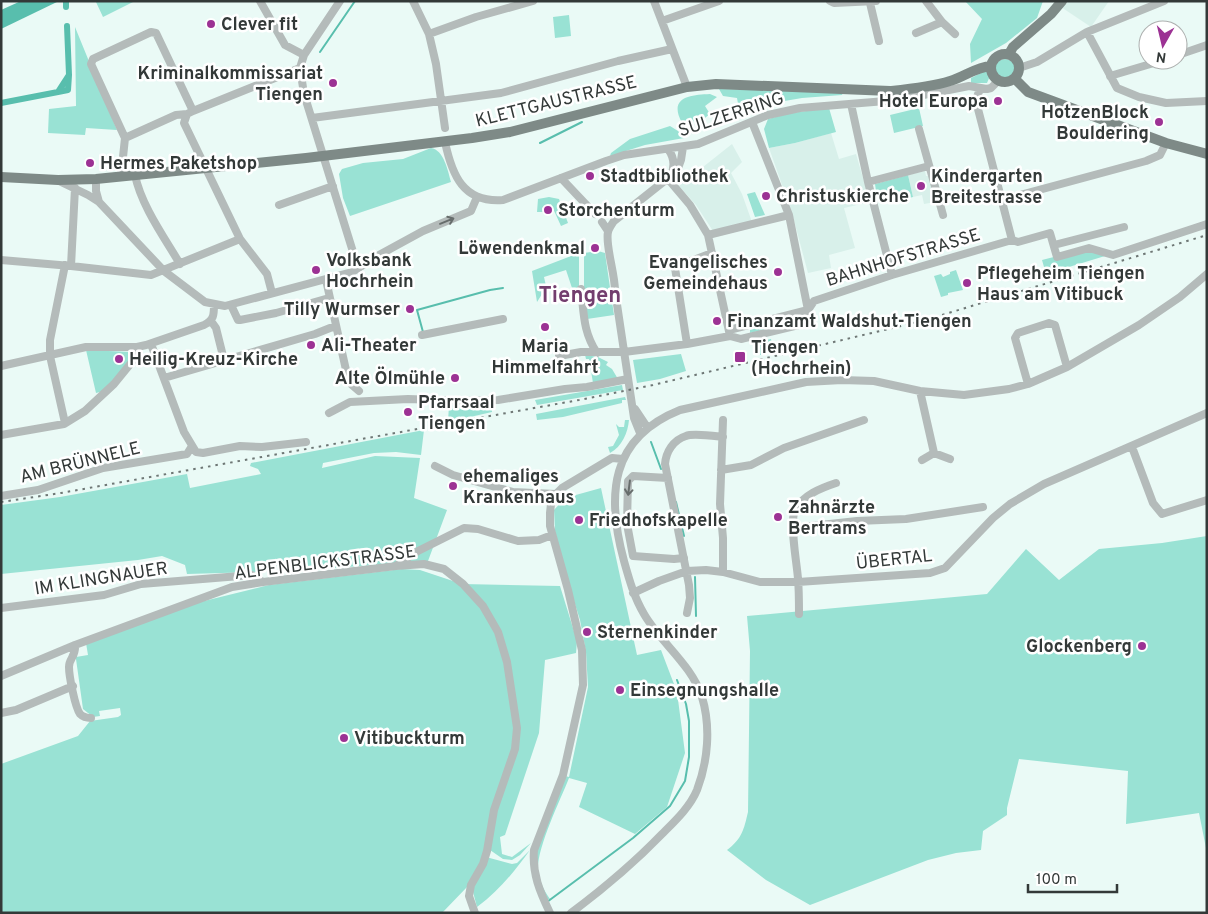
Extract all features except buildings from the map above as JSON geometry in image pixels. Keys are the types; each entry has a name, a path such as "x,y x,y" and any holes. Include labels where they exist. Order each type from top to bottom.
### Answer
{"main road":[{"path":"1009,54 1013,47 1042,22 1062,1"},
{"path":"1009,54 1017,60 1018,75 1007,83 998,81 992,76 991,66 993,60 997,56 1009,54"},
{"name":"KLETTGAUSTRASSE","path":"1,177 58,180 96,179 445,142 510,132 662,92 681,83 890,91 950,81 983,66 991,66"},
{"path":"1015,79 1028,92 1166,143 1207,154"}],"street":[{"path":"260,1 285,45 304,55"},
{"path":"340,1 304,55 300,68 304,94 358,268"},
{"path":"413,1 430,34 445,128"},
{"path":"430,34 476,17 533,1"},
{"path":"654,1 672,49 681,83"},
{"path":"662,21 719,1"},
{"path":"830,1 873,2 879,41"},
{"path":"926,1 942,22 956,34"},
{"path":"1019,68 1037,62 1087,32 1164,1"},
{"path":"916,33 942,22"},
{"path":"121,176 125,138 91,64 93,59 151,32 156,33 190,113"},
{"path":"1087,32 1117,88 1139,97 1166,103 1207,101"},
{"path":"1188,52 1207,45"},
{"path":"312,118 501,93 618,61 672,49"},
{"path":"125,138 176,115 190,113 300,68"},
{"path":"1110,76 1138,68"},
{"name":"SULZERRING","path":"477,198 491,201 502,200 572,172 624,155 698,144 768,115 800,108 898,100 952,88 969,86 980,89 991,88 998,81"},
{"path":"980,89 977,97 978,109 1012,240"},
{"path":"851,104 868,182 892,275"},
{"path":"190,113 184,123 240,239 267,274 272,293"},
{"path":"752,122 789,215 808,310"},
{"path":"919,129 943,215"},
{"path":"58,180 99,202 164,270 205,302 231,305 352,272 423,231 471,211 477,198 458,181 448,156 445,142"},
{"path":"1002,200 1146,161 1160,155 1166,143"},
{"path":"640,433 636,424 628,379 615,291 615,279 608,244 608,231 614,221 677,171 684,147"},
{"path":"668,149 672,154 674,167 668,179"},
{"path":"868,182 929,166"},
{"path":"135,175 137,186 144,200 180,264"},
{"path":"561,178 595,214"},
{"path":"96,179 96,191 99,202"},
{"path":"668,179 690,205 708,235 729,333"},
{"path":"279,205 333,186"},
{"path":"65,423 50,356 50,340 68,266 75,188"},
{"path":"708,235 789,215"},
{"path":"602,222 608,231"},
{"path":"1124,227 1054,245 1057,257 1089,248 1113,255 1207,224"},
{"name":"BAHNHOFSTRASSE","path":"729,333 741,339 808,323 808,310 814,301 892,275 1012,240 1018,242 1050,233 1054,245"},
{"path":"1,260 150,275 240,239"},
{"path":"687,344 675,268 712,253"},
{"path":"570,913 603,889 652,845 682,814 697,791 704,769 708,734 702,696 686,667 644,615 633,593 618,538 615,516 615,490 623,459 629,446 640,433 663,416 686,408 806,382 874,381 920,390 964,395 1028,384 1067,367 1139,326 1180,297 1207,274"},
{"path":"326,280 348,379 359,391"},
{"path":"581,289 583,318 589,340 597,353"},
{"path":"231,305 235,317 240,320 276,313 329,298"},
{"path":"1,366 86,347 137,347 151,344 211,321 214,315 214,304"},
{"name":"BAHNHOFSTRASSE","path":"559,356 581,352 624,352 687,344 808,310"},
{"path":"422,335 438,330 503,319"},
{"path":"211,321 216,328 224,360"},
{"path":"1028,384 1015,338 1018,333 1049,323 1055,325 1067,367"},
{"path":"164,378 315,334 335,326"},
{"path":"151,344 184,432 196,452 203,453 240,446 262,448 306,442"},
{"path":"1,435 65,423 85,411 114,384 136,357 137,347"},
{"path":"329,413 350,402 408,399 498,400 565,389 588,388 628,379"},
{"path":"920,390 934,453"},
{"path":"633,405 647,427"},
{"name":"ÜBERTAL","path":"633,593 687,571 706,570 724,572 760,582 798,582 930,573 945,568 993,518 1010,504 1044,484 1207,413"},
{"path":"723,420 720,504 724,572"},
{"path":"721,470 751,465 784,448 864,420"},
{"path":"687,613 690,598 687,571 665,464 666,454 672,445 686,435 723,437"},
{"name":"AM BRÜNNELE","path":"1,496 38,490 103,468 187,454 192,446"},
{"path":"1132,447 1153,503 1162,514 1207,500"},
{"path":"934,453 950,459"},
{"path":"922,460 934,453"},
{"path":"435,466 453,476 513,492 556,494 606,461 612,458 623,459"},
{"path":"668,478 633,476 628,481 627,524 633,556 684,558"},
{"path":"799,614 793,528 795,511 802,501 818,490 836,482"},
{"path":"547,906 534,878 534,850 563,775 583,685 582,650 568,590 552,535 550,513 556,494"},
{"path":"793,528 857,521 906,519 983,507"},
{"path":"396,566 418,550 464,528 478,529 518,541 538,540 552,535"},
{"name":"ALPENBLICKSTRASSE","path":"1,676 75,645 232,588 263,582 396,566 424,564 444,570 463,584 483,606 498,632 507,662 517,728 515,749 494,810 487,851 483,864 471,885 469,896 474,912"},
{"name":"IM KLINGNAUER","path":"1,608 104,595 142,584 252,575 263,582"},
{"path":"75,645 76,652 69,665 78,710 81,715 91,718"},
{"path":"1,713 16,710 73,686"}],"shaded area":[{"path":"21,1 59,1 1,29 1,10"},
{"path":"97,1 135,1 103,17"},
{"path":"965,1 1043,1 1037,18 1006,43 971,63 970,44 982,19"},
{"path":"1052,1 1109,1 1091,27"},
{"path":"569,15 571,36 555,38 553,17"},
{"path":"75,27 117,130 86,128 85,135 48,133 49,109 76,106"},
{"path":"1005,59 1012,62 1015,69 1012,76 1005,79 998,76 995,69 998,62"},
{"path":"983,72 988,72 990,76 987,83 971,83 971,78"},
{"path":"719,89 843,92 842,95 802,98 767,104 740,115 737,98 723,96"},
{"path":"710,94 717,97 705,106 710,114 697,124 690,118 682,123 678,114 679,103 683,99 695,95"},
{"path":"829,108 836,132 769,148 764,129 768,119 791,113"},
{"path":"919,108 923,126 894,133 890,115"},
{"path":"670,126 684,138 645,145 610,156 611,153 630,139"},
{"path":"831,133 839,159 856,154 870,202 844,208 855,248 829,255 831,268 808,273 792,213 769,148"},
{"path":"732,144 742,162 731,173 742,194 752,222 713,231 696,205 679,186"},
{"path":"431,148 442,157 451,182 350,216 343,198 339,174 342,169 363,163 403,159"},
{"name":"Kindergarten Breitestrasse","path":"925,171 926,176 929,176 935,202 924,204 922,195 913,197 908,175"},
{"path":"908,175 913,197 893,202 891,195 877,198 875,184"},
{"path":"755,192 765,215 755,217 747,194"},
{"path":"549,197 559,199 568,223 561,226 551,204 542,208 543,212 537,212 538,199"},
{"path":"1089,248 1105,256 1046,274 1042,260"},
{"path":"598,251 605,253 614,315 587,319 584,292 584,253"},
{"path":"579,253 579,289 574,294 566,270 544,277 546,286 537,302 532,271"},
{"path":"956,270 963,290 948,293 948,295 941,297 934,276 941,274 943,277"},
{"path":"797,318 798,322 750,333 751,327 754,326 755,328 766,326 765,323 769,325"},
{"path":"771,339 774,352 760,355 756,342"},
{"path":"86,350 131,352 133,358 104,391 96,393"},
{"path":"681,354 686,371 660,379 637,383 633,360"},
{"path":"585,355 598,357 608,362 606,365 612,369 618,379 593,383 589,359 586,359"},
{"path":"622,385 623,390 537,405 535,400"},
{"path":"625,397 626,400 622,400 622,403 563,417 537,420 536,414"},
{"path":"492,404 492,412 448,422 449,405"},
{"path":"625,420 629,420 624,439 610,453 608,447 613,446 619,435 616,424 619,427 624,427"},
{"path":"424,430 421,455 396,452 374,453 323,463 322,468 375,456 420,458 414,498 447,510 428,561 293,571 187,574 185,565 162,556 1,574 1,505 60,497 187,474 190,488 261,474 258,469 250,466 251,463"},
{"path":"601,488 637,655 661,650 677,692 685,753 667,807 635,834 579,807 587,783 569,778 541,849 538,870 539,878 550,899 546,900 537,878 537,851 565,776 569,777 588,687 586,652 580,620 555,531 554,510 565,498"},
{"path":"1207,536 1207,853 1199,813 1126,824 1128,771 1019,759 1007,815 983,831 981,850 956,853 928,860 810,905 766,880 727,850 742,833 748,812 750,651 747,616 987,594 1026,549 1059,580 1099,549 1162,543"},
{"path":"402,569 420,570 462,584 560,586 577,641 576,653 545,660 539,733 505,835 500,837 502,854 512,857 531,843 520,855 512,860 503,859 490,850 486,857 512,864 517,863 530,850 506,881 485,901 477,907 473,892 468,886 442,913 1,913 1,764 78,736 90,721 121,715 120,708 99,711 100,716 93,717 83,709 76,657 88,655 86,643 200,602 269,585"}],"waterway":[{"path":"66,1 66,7"},
{"path":"320,52 355,1"},
{"path":"1,103 58,92 69,75 67,26"},
{"path":"58,92 68,90 69,75"},
{"path":"540,143 582,122"},
{"path":"423,332 417,310 503,288"},
{"path":"651,442 661,469"},
{"path":"676,502 684,536"},
{"path":"695,577 696,616"},
{"path":"547,902 633,838 670,806 685,781 689,757 689,721 686,704 677,680"}],"railway":[{"path":"1,502 61,493 653,385 922,321 1207,235"}],"place":[{"name":"Clever fit","path":"211,24"},
{"name":"Kriminalkommissariat Tiengen","path":"333,83"},
{"name":"Hotel Europa","path":"998,101"},
{"name":"HotzenBlock Bouldering","path":"1159,122"},
{"name":"Hermes Paketshop","path":"90,163"},
{"name":"Stadtbibliothek","path":"590,176"},
{"name":"Kindergarten Breitestrasse","path":"921,186"},
{"name":"Christuskierche","path":"766,196"},
{"name":"Storchenturm","path":"548,210"},
{"name":"Löwendenkmal","path":"595,248"},
{"name":"Volksbank Hochrhein","path":"316,270"},
{"name":"Evangelisches Gemeindehaus","path":"778,272"},
{"name":"Pflegeheim Tiengen Haus am Vitibuck","path":"967,283"},
{"name":"Tilly Wurmser","path":"410,309"},
{"name":"Finanzamt Waldshut-Tiengen","path":"717,321"},
{"name":"Maria Himmelfahrt","path":"545,327"},
{"name":"Ali-Theater","path":"311,345"},
{"name":"Tiengen (Hochrhein)","path":"740,357"},
{"name":"Heilig-Kreuz-Kirche","path":"119,359"},
{"name":"Alte Ölmühle","path":"455,378"},
{"name":"Pfarrsaal Tiengen","path":"408,412"},
{"name":"ehemaliges Krankenhaus","path":"453,486"},
{"name":"Zahnärzte Bertrams","path":"778,517"},
{"name":"Friedhofskapelle","path":"579,520"},
{"name":"Sternenkinder","path":"587,632"},
{"name":"Glockenberg","path":"1142,646"},
{"name":"Einsegnungshalle","path":"620,690"},
{"name":"Vitibuckturm","path":"344,738"}],"district":[{"name":"Tiengen","path":"580,294"}]}
